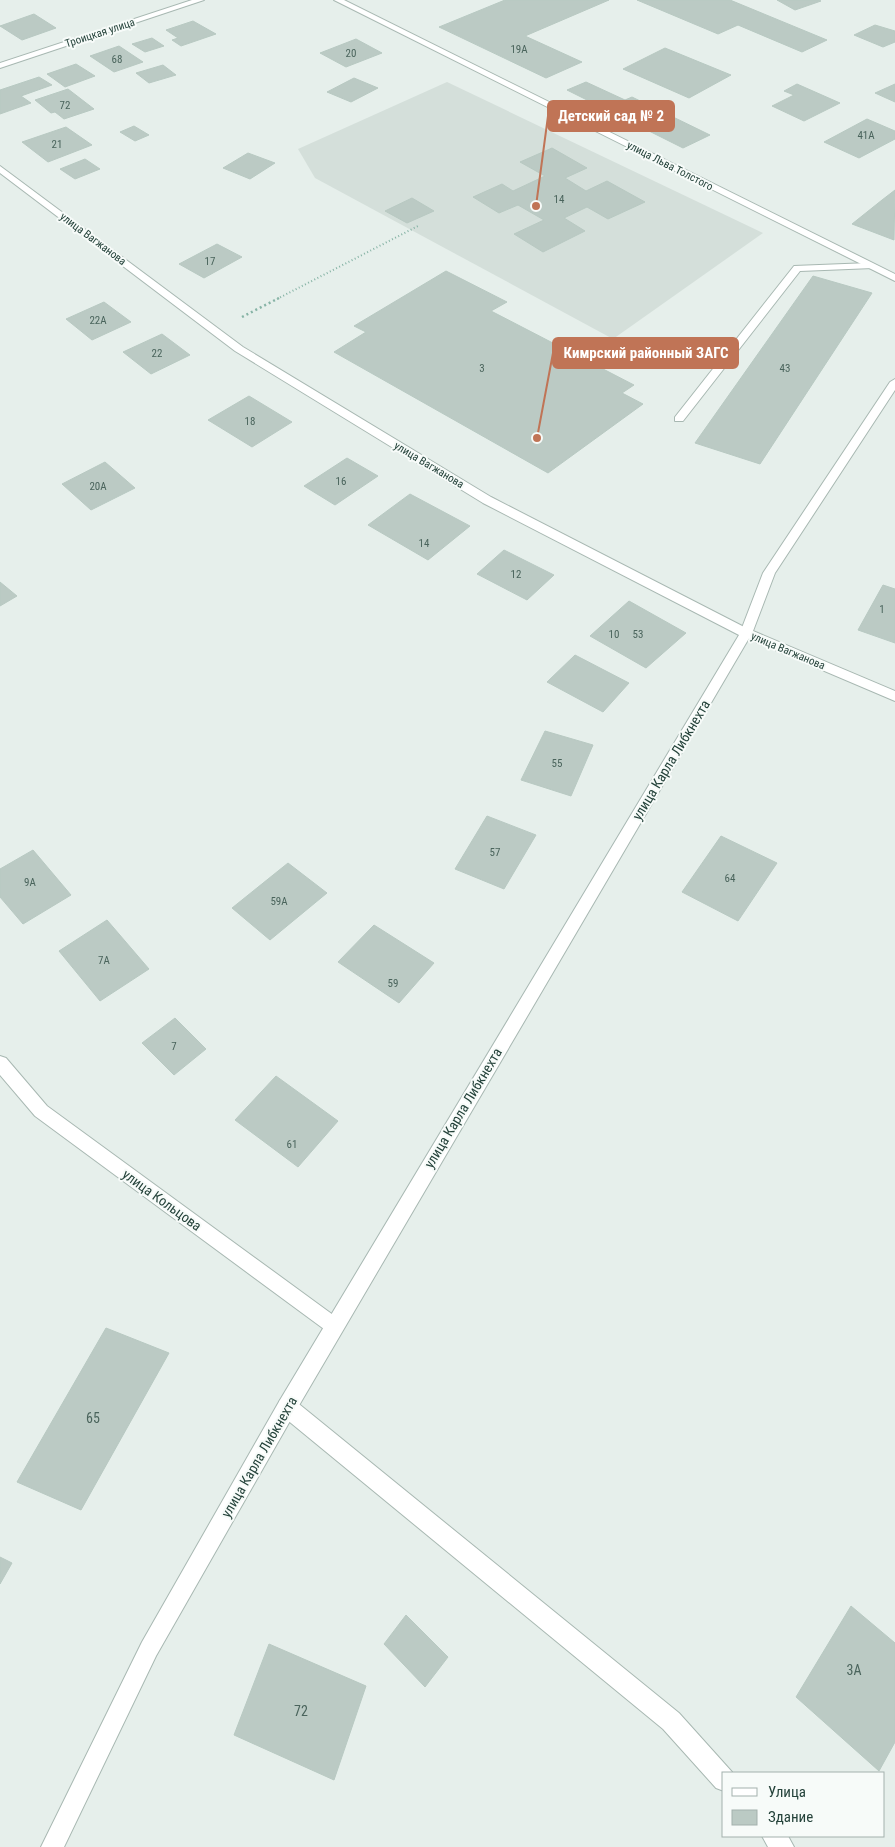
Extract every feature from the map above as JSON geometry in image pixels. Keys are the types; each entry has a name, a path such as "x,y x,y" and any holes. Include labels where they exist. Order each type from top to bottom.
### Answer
{"street":[{"name":"Троицкая улица","path":"0,66 200,0"},
{"name":"улица Льва Толстого","path":"338,0 895,278"},
{"name":"улица Вагжанова","path":"0,170 240,350 487,500 746,633 895,696"},
{"path":"679,419 796,268 870,266"},
{"name":"улица Карла Либкнехта","path":"52,1847 150,1649 287,1407 746,633 769,573 895,382"},
{"name":"улица Кольцова","path":"0,1063 41,1111 334,1326"},
{"path":"287,1407 671,1721 722,1778"},
{"path":"774,1837 783,1847"}],"path":[{"path":"215,331 418,226"}],"shaded area":[{"path":"447,82 763,233 613,339 315,178 298,149"}],"building":[{"path":"505,0 609,0 525,36 582,62 546,78 439,27"},
{"path":"637,0 730,0 827,40 802,52 738,25 718,34"},
{"path":"777,0 819,0 821,1 795,10"},
{"path":"34,14 56,28 22,40 0,26"},
{"path":"193,21 216,34 181,46 172,40 178,38 166,30"},
{"path":"875,25 895,31 895,42 883,47 854,35"},
{"path":"152,38 164,46 145,52 132,44"},
{"path":"356,39 382,53 346,67 320,53"},
{"path":"119,46 143,62 114,72 90,56"},
{"path":"665,48 731,75 689,98 623,69"},
{"path":"76,64 95,76 65,87 47,74"},
{"path":"163,65 176,75 149,83 136,73"},
{"path":"39,77 52,85 21,96 31,103 0,114 0,90"},
{"path":"354,78 378,88 351,102 327,92"},
{"path":"586,82 625,100 632,97 710,135 683,148 567,90"},
{"path":"797,84 840,103 804,121 772,106 794,95 784,91"},
{"path":"895,84 895,102 875,93"},
{"path":"68,89 94,109 64,119 55,112 51,113 35,100"},
{"path":"867,119 895,131 895,139 859,158 824,142"},
{"path":"134,126 149,135 135,141 120,132"},
{"path":"66,127 92,145 48,162 22,142"},
{"path":"552,148 587,168 565,178 586,191 607,181 645,202 608,219 587,207 564,218 585,231 543,252 514,234 544,220 518,205 499,213 473,197 502,184 513,191 545,176 520,162"},
{"path":"248,153 275,163 250,179 223,168"},
{"path":"85,159 100,169 75,179 60,169"},
{"path":"895,190 894,240 852,224 882,200"},
{"path":"412,198 434,211 407,223 385,211"},
{"path":"217,244 242,257 204,278 179,264"},
{"path":"446,271 507,302 491,311 634,385 622,393 643,404 548,473 334,352 366,332 354,326"},
{"path":"813,276 872,293 760,464 695,443"},
{"path":"104,302 131,322 92,340 66,319"},
{"path":"162,334 190,355 151,374 123,352"},
{"path":"249,396 292,422 252,447 208,420"},
{"path":"347,458 378,476 335,505 304,486"},
{"path":"105,462 135,488 91,510 62,484"},
{"path":"410,494 470,526 428,560 368,525"},
{"path":"504,550 554,575 527,600 477,574"},
{"path":"0,582 17,596 0,606"},
{"path":"883,585 895,589 895,643 858,630"},
{"path":"629,601 686,633 646,668 590,636"},
{"path":"575,655 629,683 603,712 547,682"},
{"path":"545,731 593,745 571,796 521,780"},
{"path":"487,816 536,835 504,889 455,869"},
{"path":"721,836 777,863 738,921 682,892"},
{"path":"33,850 71,895 23,924 0,897 0,869"},
{"path":"288,863 327,893 270,940 232,908"},
{"path":"107,920 149,969 100,1001 59,951"},
{"path":"374,925 434,963 399,1003 338,962"},
{"path":"175,1018 206,1049 174,1075 142,1043"},
{"path":"276,1076 338,1121 298,1167 235,1120"},
{"path":"106,1328 169,1353 81,1510 17,1482"},
{"path":"0,1557 12,1563 0,1584"},
{"path":"851,1606 895,1643 895,1742 879,1771 796,1697"},
{"path":"406,1615 448,1657 425,1687 384,1644"},
{"path":"269,1644 366,1686 334,1780 234,1735"}],"place":[{"name":"Детский сад № 2","path":"536,206"},
{"name":"Кимрский районный ЗАГС","path":"537,438"}]}
